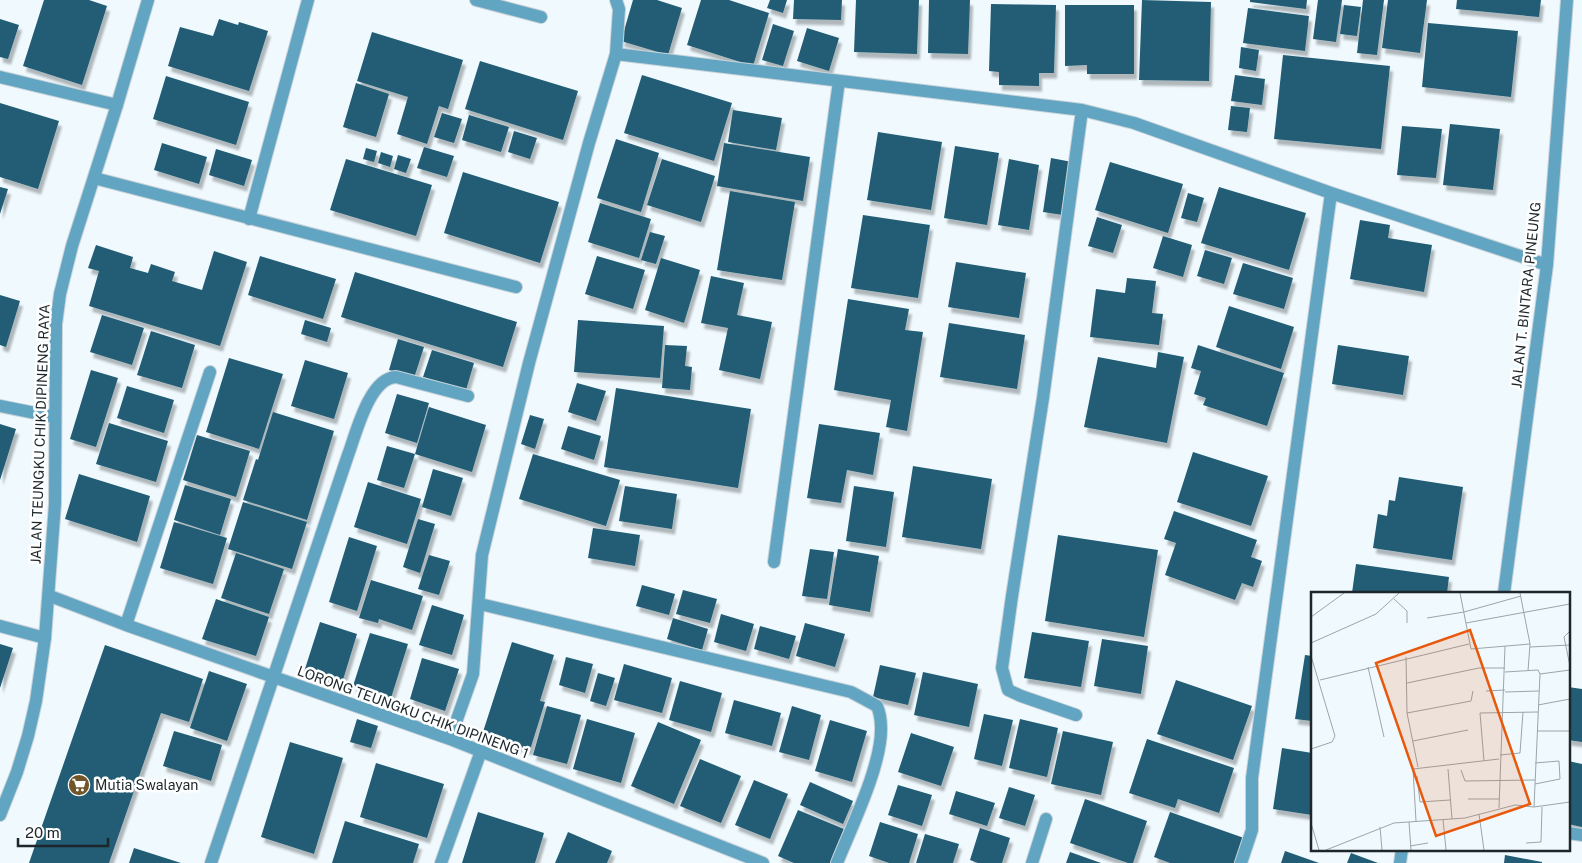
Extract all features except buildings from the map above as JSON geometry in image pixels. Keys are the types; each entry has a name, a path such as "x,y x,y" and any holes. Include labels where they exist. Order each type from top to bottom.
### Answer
{"street":[{"name":"JALAN TEUNGKU CHIK DIPINENG RAYA","path":"0,815 18,772 36,701 50,596 55,504 56,324 60,294 72,246 148,0"},
{"path":"250,218 308,0"},
{"path":"476,0 541,17"},
{"path":"450,739 473,674 480,604 479,584 482,555 529,363 589,143 616,54 619,9 616,0"},
{"name":"JALAN T. BINTARA PINEUNG","path":"1504,592 1547,264 1567,0"},
{"path":"616,54 1082,110 1134,123 1331,193 1547,264"},
{"path":"0,76 117,105"},
{"path":"774,562 839,81"},
{"path":"1076,715 1008,690 1002,668 1043,398 1082,110"},
{"path":"94,178 516,287"},
{"path":"1241,863 1252,830 1252,778 1331,193"},
{"path":"126,625 210,372"},
{"path":"211,863 348,455 369,399 379,386 390,378 396,377 468,396"},
{"path":"0,406 55,417"},
{"name":"LORONG TEUNGKU CHIK DIPINENG 1","path":"50,596 126,625 450,739 763,863"},
{"path":"480,604 851,692 877,706 882,730 875,763 837,863"},
{"path":"0,626 45,638"},
{"path":"441,863 481,751"},
{"path":"1032,863 1046,819"},
{"path":"1400,863 1402,850"}],"place":[{"name":"Mutia Swalayan","path":"79,785"}]}
